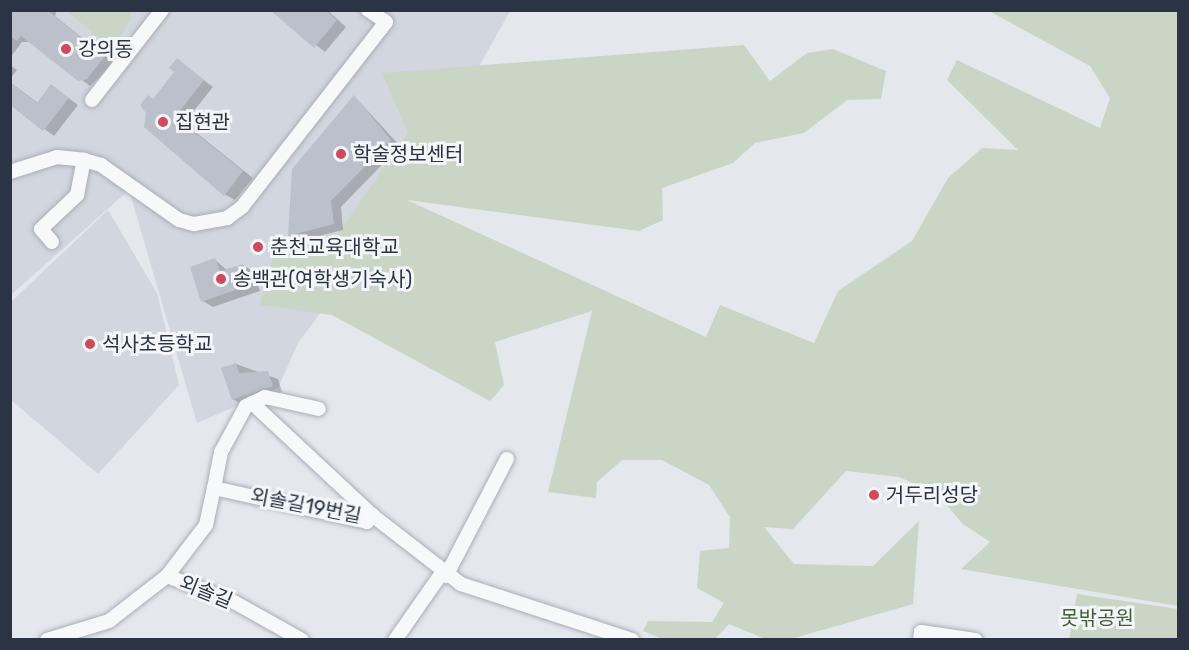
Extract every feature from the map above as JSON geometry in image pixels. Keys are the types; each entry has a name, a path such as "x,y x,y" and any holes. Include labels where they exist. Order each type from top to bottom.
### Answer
{"street":[{"path":"92,100 162,10"},
{"path":"10,172 57,157 84,160 101,165 179,220 194,224 227,218 242,207 386,22 368,10"},
{"path":"52,242 41,230 77,195 84,160"},
{"path":"167,576 206,525 221,452 252,403 265,397 319,409"},
{"path":"252,403 372,514"},
{"path":"395,639 444,574 507,459"},
{"name":"외솔길19번길","path":"214,488 367,522 372,514 444,574 604,635 632,639"},
{"name":"외솔길","path":"46,639 109,621 167,576 234,602 302,639"},
{"path":"920,639 921,632 975,639"}],"shaded area":[{"name":"춘천교육대학교","path":"11,11 510,11 405,199 298,343 278,388 197,423 129,190 11,295"},
{"name":"석사초등학교","path":"108,210 157,293 179,385 98,474 11,400 10,303"}],"green space":[{"path":"67,11 131,11 131,19 113,50"},
{"path":"989,11 1178,11 1178,606 961,569 990,542 963,524 936,493 899,477 846,471 793,529 764,527 794,564 873,566 919,521 913,604 791,639 765,639 729,624 715,639 663,639 643,631 648,621 712,622 724,603 697,588 700,551 729,548 730,517 709,485 662,460 622,460 597,482 596,498 548,492 592,311 495,342 504,385 490,401 332,315 260,305 275,250 337,235 408,133 382,73 744,45 770,81 807,53 833,49 886,71 881,99 847,100 804,133 755,143 733,163 662,188 663,220 639,231 407,200 706,337 720,305 814,343 838,291 912,241 948,178 982,148 1018,150 947,80 957,60 1100,128 1110,98 1090,66"},
{"name":"못밖공원","path":"1077,594 1178,609 1178,639 1069,639"}],"building":[{"name":"강의동","path":"10,10 47,10 105,56 87,79 78,81 21,36 17,41 10,36"},
{"path":"270,10 325,10 337,20 314,48"},
{"name":"집현관","path":"177,58 204,80 175,117 243,171 224,196 144,127 146,113 140,105 148,95 153,99 174,72 169,68"},
{"path":"10,82 37,103 51,84 69,98 43,131 10,105"},
{"name":"학술정보센터","path":"354,95 391,140 331,201 334,224 288,236 292,169"},
{"name":"송백관(여학생기숙사)","path":"215,258 220,271 243,264 250,285 201,302 190,267"},
{"path":"236,363 239,373 268,371 273,386 232,400 221,368"}],"place":[{"name":"강의동","path":"66,49"},
{"name":"집현관","path":"163,122"},
{"name":"학술정보센터","path":"341,154"},
{"name":"춘천교육대학교","path":"258,247"},
{"name":"송백관(여학생기숙사)","path":"221,279"},
{"name":"석사초등학교","path":"90,344"},
{"name":"거두리성당","path":"874,495"}]}
